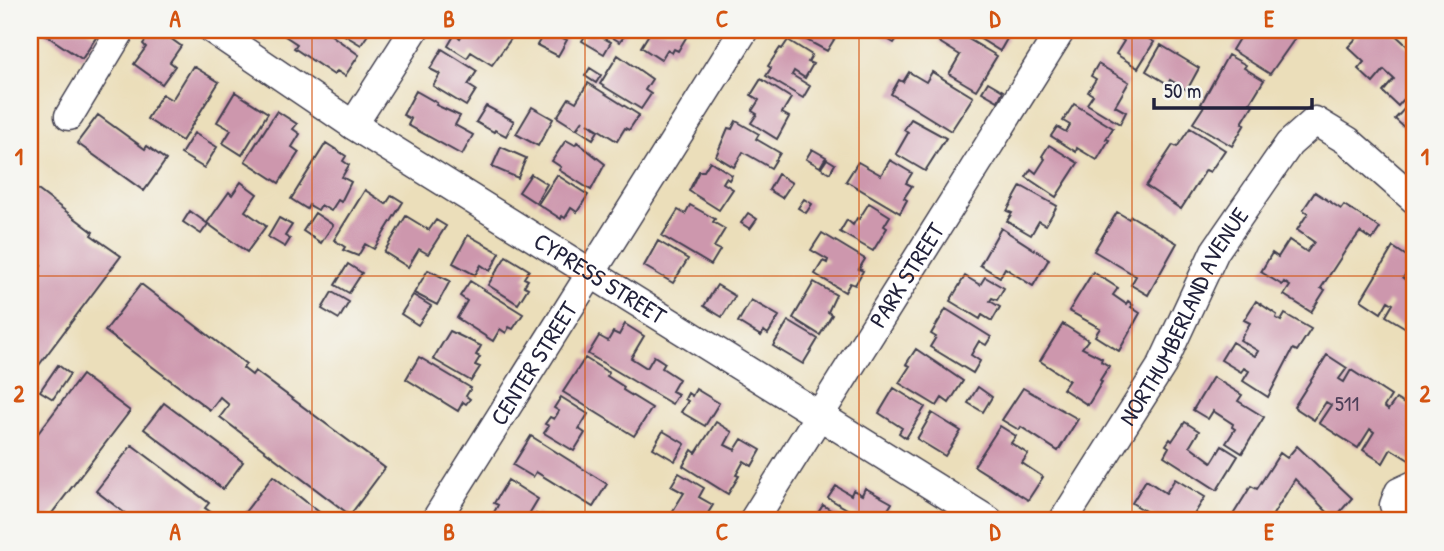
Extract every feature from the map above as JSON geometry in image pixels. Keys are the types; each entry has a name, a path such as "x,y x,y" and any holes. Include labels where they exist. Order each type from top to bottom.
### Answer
{"street":[{"path":"69,116 121,30"},
{"name":"CYPRESS STREET","path":"213,30 354,125 989,521"},
{"path":"354,125 414,30"},
{"name":"CENTER STREET","path":"435,521 744,30"},
{"name":"PARK STREET","path":"753,521 1061,30"},
{"name":"NORTHUMBERLAND AVENUE","path":"1063,521 1162,365 1215,251 1289,144 1315,121 1348,141 1414,199"},
{"path":"1402,521 1394,505 1399,492 1414,485"}],"building":[{"path":"47,30 87,30 97,36 82,59 44,34"},
{"path":"153,30 159,30 181,46 170,62 175,66 162,84 134,64 146,47 143,44"},
{"path":"324,30 359,55 345,76 337,71 334,75 294,48 297,44 279,32"},
{"path":"336,30 365,30 369,33 361,45"},
{"path":"465,30 502,30 513,36 492,65 471,52 467,58 448,46 455,34 460,38"},
{"path":"546,30 567,40 558,56 537,45"},
{"path":"589,30 611,42 604,54 582,41"},
{"path":"600,30 628,30 620,42"},
{"path":"643,30 680,30 687,36 678,51 674,49 672,53 667,50 661,60 641,47 649,34"},
{"path":"788,30 840,30 827,51"},
{"path":"881,30 893,30 900,34 894,43 879,34"},
{"path":"946,30 953,30 997,56 976,90 949,74 960,55 939,42"},
{"path":"966,30 1005,30 1008,31 1005,36 1008,37 1000,51"},
{"path":"1120,30 1134,30 1154,42 1138,68 1116,54 1124,41 1116,36"},
{"path":"1244,30 1293,30 1295,31 1292,35 1296,37 1270,74 1232,50"},
{"path":"1364,30 1369,33 1371,30 1393,30 1391,31 1414,52 1414,142 1406,134 1408,131 1395,119 1408,105 1403,100 1398,106 1383,92 1394,79 1384,70 1373,83 1358,69 1364,62 1348,47"},
{"path":"788,40 812,55 808,62 813,64 805,78 794,71 792,75 810,86 803,98 766,76 771,68 768,66"},
{"path":"1161,45 1199,68 1187,90 1170,80 1168,84 1146,71"},
{"path":"442,49 477,71 468,85 476,90 466,106 433,86 440,74 430,69"},
{"path":"618,55 652,79 645,90 651,94 641,109 600,84"},
{"path":"1228,55 1264,80 1250,103 1253,105 1232,146 1193,123"},
{"path":"1098,64 1129,82 1115,106 1126,112 1120,124 1087,104 1093,95 1088,92 1096,79 1091,76"},
{"path":"193,66 219,82 182,141 147,119 162,94 172,100"},
{"path":"590,68 601,75 596,83 585,76"},
{"path":"909,72 926,82 932,72 973,97 951,131 891,94 899,80 903,82"},
{"path":"761,79 791,98 782,113 789,117 777,139 751,123 757,114 752,111 759,100 751,95"},
{"path":"988,82 1003,91 998,101 982,92"},
{"path":"588,83 639,115 629,130 625,128 617,141 588,123 598,131 593,139 577,129 583,120 576,129 557,117 569,98 576,102"},
{"path":"416,91 437,103 436,105 460,116 455,125 473,135 462,155 408,125 411,119 403,115"},
{"path":"235,92 268,113 242,155 223,143 231,130 217,122"},
{"path":"1074,104 1113,128 1097,160 1077,148 1076,152 1051,136 1057,127 1066,132 1070,125 1063,121"},
{"path":"486,106 514,121 506,136 476,122"},
{"path":"532,107 553,119 538,146 516,134"},
{"path":"277,111 297,124 293,129 300,134 292,147 299,152 279,183 245,161"},
{"path":"98,115 145,149 147,146 166,160 144,191 77,143"},
{"path":"911,119 946,138 925,171 896,154 908,133 904,130"},
{"path":"736,121 759,134 756,139 780,153 771,168 743,152 734,167 716,156 728,128 732,129"},
{"path":"1190,128 1225,150 1210,172 1206,170 1181,209 1146,186 1173,145 1177,147"},
{"path":"194,133 217,147 204,168 181,154"},
{"path":"566,140 575,145 577,142 605,164 591,190 559,170 561,167 552,161"},
{"path":"326,143 346,156 343,161 349,165 342,177 351,182 341,202 338,200 331,211 321,205 318,210 309,205 307,209 291,199"},
{"path":"1049,145 1078,163 1056,197 1026,177 1031,169 1036,173 1045,159 1042,156"},
{"path":"501,147 526,158 518,178 492,167"},
{"path":"812,149 826,157 820,167 806,159"},
{"path":"827,159 835,164 830,173 821,168"},
{"path":"890,160 912,173 906,183 912,186 904,198 907,200 900,213 846,181 858,162 881,175"},
{"path":"710,161 732,175 723,183 733,189 719,210 689,191 699,171 704,171"},
{"path":"531,174 547,184 536,203 519,192"},
{"path":"778,174 792,183 782,198 769,190"},
{"path":"557,175 588,195 577,212 571,208 565,218 562,216 561,219 538,204"},
{"path":"241,182 257,194 245,211 266,226 247,252 207,223 229,192 232,195"},
{"path":"30,184 93,232 91,235 121,256 30,377 30,276 41,265 30,257"},
{"path":"1021,186 1057,206 1046,225 1039,221 1031,235 1007,221 1012,213 1007,211"},
{"path":"365,190 386,204 392,195 403,202 374,249 365,244 358,256 343,250 345,247 334,240"},
{"path":"1315,192 1341,209 1344,205 1380,228 1372,240 1360,232 1351,242 1321,288 1325,290 1311,312 1284,295 1290,286 1284,282 1282,285 1261,272 1272,253 1278,257 1289,240 1307,252 1314,242 1297,230 1308,213 1303,210"},
{"path":"804,199 812,204 806,213 798,208"},
{"path":"869,203 890,216 884,226 887,228 873,251 840,232 847,220 853,225 857,218 859,219"},
{"path":"690,205 715,219 713,222 725,229 714,247 720,250 711,265 662,236 678,210 685,214"},
{"path":"190,211 208,224 201,234 183,222"},
{"path":"1117,212 1129,219 1131,216 1177,243 1148,295 1131,285 1136,276 1094,251"},
{"path":"315,213 333,225 321,243 303,231"},
{"path":"748,213 757,219 750,229 741,223"},
{"path":"406,216 429,230 436,220 446,226 428,254 419,249 408,267 384,252"},
{"path":"279,218 292,225 285,236 290,239 285,247 268,237"},
{"path":"1001,228 1049,259 1033,286 1005,268 1000,277 980,265"},
{"path":"822,233 865,259 859,269 863,271 855,285 850,283 845,292 815,274 823,261 827,263 828,260 811,250"},
{"path":"468,235 500,253 490,271 481,265 475,275 453,263"},
{"path":"658,241 688,259 673,283 644,266"},
{"path":"1393,247 1414,261 1403,278 1407,281 1414,269 1414,315 1406,328 1386,316 1393,304 1388,301 1381,313 1361,300"},
{"path":"506,256 529,270 524,278 528,280 524,286 528,288 518,304 488,285"},
{"path":"348,264 362,273 349,293 335,285"},
{"path":"428,270 450,281 437,305 414,293"},
{"path":"1093,272 1118,288 1113,295 1126,304 1128,301 1133,305 1131,307 1140,313 1119,351 1095,336 1100,328 1069,311"},
{"path":"965,276 980,285 985,277 1004,288 997,300 992,298 990,301 1000,307 992,321 982,315 980,319 950,301"},
{"path":"470,281 523,314 513,329 509,327 506,333 500,329 493,341 457,318 467,301 460,296"},
{"path":"814,282 836,295 828,312 832,315 820,335 793,318"},
{"path":"141,284 246,364 243,368 252,375 255,371 385,468 350,515 220,417 229,405 220,397 210,410 105,331"},
{"path":"717,285 735,296 722,317 704,306"},
{"path":"332,292 349,302 339,319 322,309"},
{"path":"413,295 431,306 418,325 401,314"},
{"path":"751,300 779,316 768,334 764,331 761,336 738,322"},
{"path":"1256,301 1277,315 1276,318 1281,321 1285,314 1311,329 1297,351 1293,349 1268,397 1243,381 1249,371 1244,368 1241,372 1221,360 1232,342 1255,356 1258,351 1240,340 1250,323 1244,320"},
{"path":"946,309 991,337 986,345 979,341 971,355 980,361 973,373 930,347 936,337 931,334"},
{"path":"788,321 818,339 803,364 773,346"},
{"path":"625,324 644,336 631,358 647,368 654,356 665,363 662,368 679,379 672,391 678,394 672,404 588,354 599,336 608,341 613,332 619,335"},
{"path":"1063,324 1088,340 1082,348 1102,358 1101,361 1109,366 1088,405 1063,389 1069,380 1040,361"},
{"path":"450,331 481,346 476,355 480,357 475,365 480,367 471,381 433,359"},
{"path":"916,349 963,381 949,403 942,398 937,406 899,383 910,366 906,364"},
{"path":"1327,355 1347,368 1339,379 1344,382 1351,370 1391,396 1384,407 1388,410 1396,399 1414,410 1412,462 1391,449 1383,463 1363,450 1374,432 1370,429 1358,448 1319,423 1331,405 1326,402 1314,420 1294,407"},
{"path":"419,357 471,388 466,396 470,399 466,404 463,402 458,411 406,379"},
{"path":"585,358 609,373 607,376 624,387 623,390 652,408 634,436 563,392"},
{"path":"58,365 70,374 53,399 40,391"},
{"path":"82,375 130,411 46,521 30,521 30,444"},
{"path":"1213,377 1242,395 1238,401 1264,417 1242,453 1226,443 1235,429 1233,424 1213,411 1208,419 1193,410"},
{"path":"978,387 992,397 983,412 968,403"},
{"path":"894,388 925,407 906,438 899,433 902,428 879,413"},
{"path":"1023,388 1078,419 1058,451 1021,427 1019,430 1002,420"},
{"path":"696,389 719,403 705,426 681,412 688,401 685,399 688,393 692,396"},
{"path":"561,397 588,414 579,429 585,433 574,451 544,433 549,426 545,424 550,417 554,419 559,411 554,408"},
{"path":"164,403 243,462 223,489 144,429"},
{"path":"932,413 961,431 945,456 917,439"},
{"path":"716,422 732,432 725,445 735,450 742,439 761,450 752,466 744,461 728,494 683,466 692,450 696,453"},
{"path":"1185,422 1199,431 1190,446 1212,462 1222,446 1238,456 1217,490 1164,456 1169,447 1166,445"},
{"path":"1000,426 1016,436 1011,443 1028,454 1022,463 1043,477 1028,500 974,466"},
{"path":"663,431 685,444 675,461 653,448"},
{"path":"531,436 607,484 593,507 536,472 533,477 513,465"},
{"path":"132,445 209,503 205,508 223,521 135,521 96,491"},
{"path":"1297,446 1352,498 1334,519 1295,479 1269,521 1235,521 1231,518 1251,486 1257,489 1280,453 1287,458"},
{"path":"679,473 704,488 699,497 713,505 703,521 683,521 671,514 684,493 671,486"},
{"path":"273,476 319,512 312,521 238,521"},
{"path":"1175,479 1205,497 1190,521 1162,521 1132,503 1146,480 1166,493"},
{"path":"508,480 538,499 526,519 530,521 500,521 492,516 498,505 494,503"},
{"path":"836,486 851,495 853,490 862,495 865,488 892,503 881,521 868,521 828,498"},
{"path":"823,505 847,521 813,521"},
{"path":"536,514 549,521 532,521"}]}
